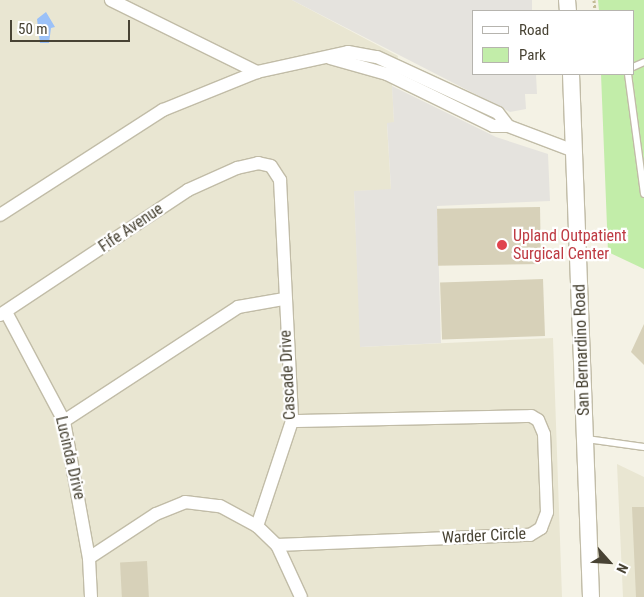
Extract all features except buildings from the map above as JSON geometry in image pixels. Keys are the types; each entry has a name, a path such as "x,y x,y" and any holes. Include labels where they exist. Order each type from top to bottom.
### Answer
{"street":[{"path":"111,0 257,72"},
{"path":"0,216 164,110 257,72 330,58 348,52 377,57 498,114 508,126 574,151"},
{"name":"San Bernardino Road","path":"571,75 591,597"},
{"name":"Fife Avenue","path":"3,314 188,190 237,168 258,163 271,166"},
{"name":"Cascade Drive","path":"257,526 292,421 284,299 280,180 271,166"},
{"path":"64,421 238,307 284,299"},
{"name":"Lucinda Drive","path":"3,314 64,421 89,558 91,597"},
{"name":"Warder Circle","path":"277,545 530,536 541,528 547,512 544,434 538,420 531,416 292,421"},
{"path":"89,558 156,514 186,502 220,506 257,526 277,545 301,597"}],"lane":[{"path":"628,75 644,194"},
{"path":"586,439 644,447"}],"shaded area":[{"path":"0,0 292,0 398,56 392,82 394,123 387,124 391,190 354,191 361,347 553,338 562,597 0,597"},
{"path":"292,0 532,0 532,10 472,10 472,75 536,75 537,94 525,94 526,109 510,112"},
{"path":"392,86 496,137 548,154 550,201 437,206 441,343 360,347 354,191 391,189 387,123 394,122"},
{"path":"617,464 644,477 644,597 623,597"}],"green space":[{"path":"598,0 644,0 644,269 608,252 601,75 634,75 634,10 599,10"}],"water":[{"path":"46,12 55,27 51,28 49,43 40,43 37,19"}],"place":[{"name":"Upland Outpatient Surgical Center","path":"502,245"}]}
